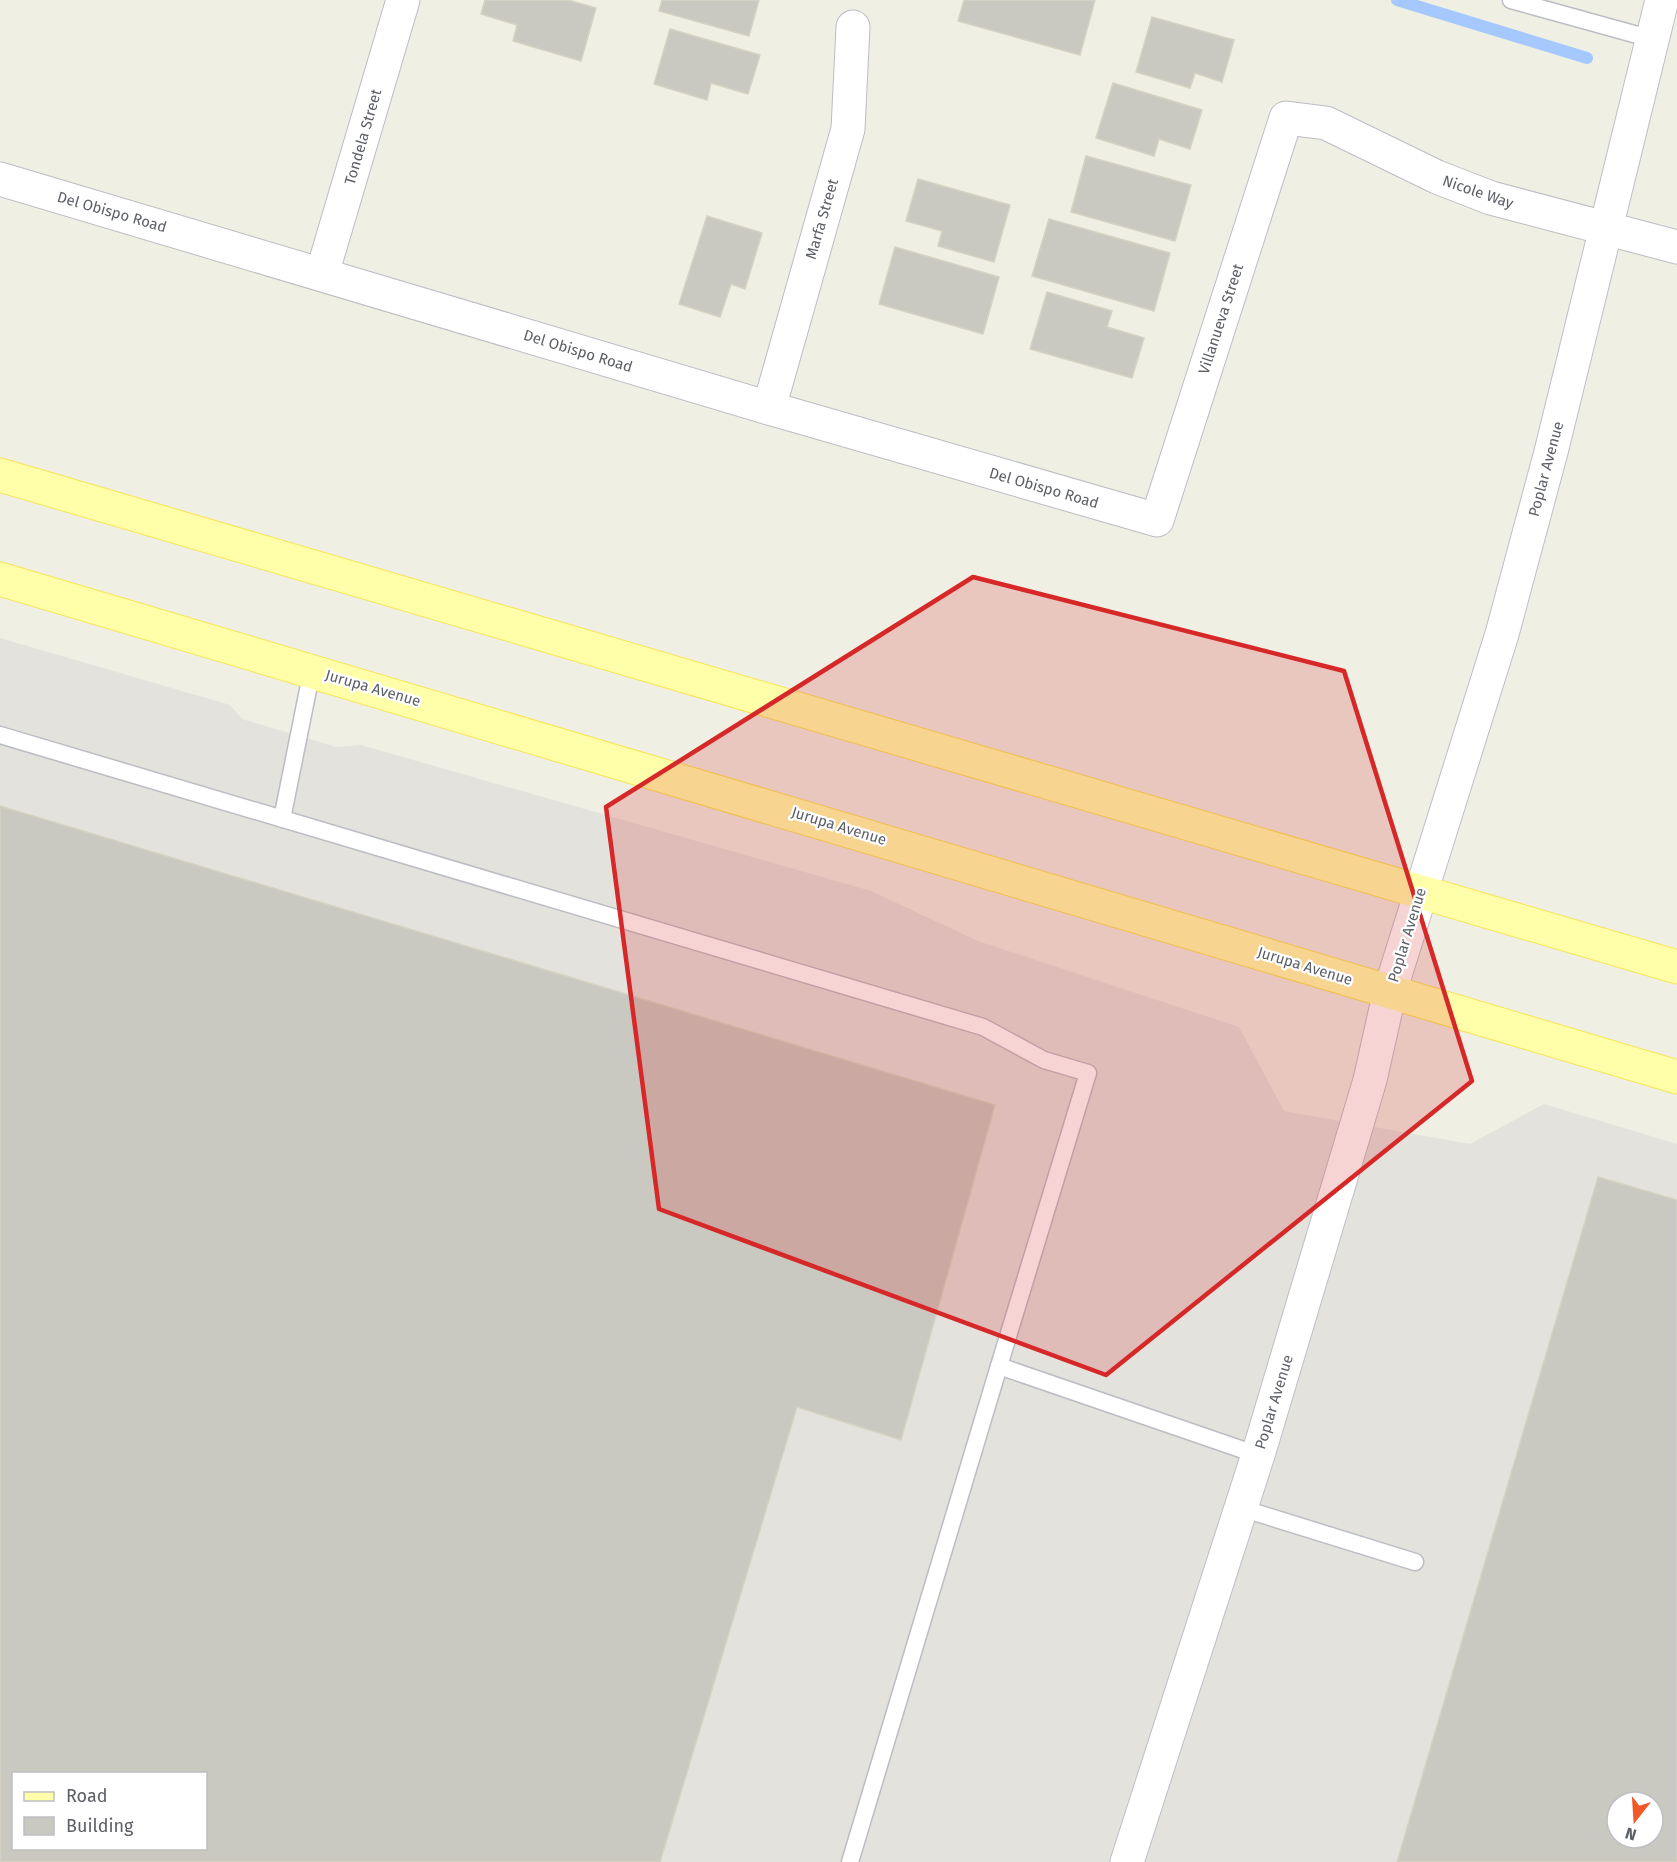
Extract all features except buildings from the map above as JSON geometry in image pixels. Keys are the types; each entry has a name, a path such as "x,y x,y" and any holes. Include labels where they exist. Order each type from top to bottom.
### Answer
{"main road":[{"path":"0,475 1677,968"},
{"name":"Jurupa Avenue","path":"0,579 1677,1077"}],"street":[{"name":"Tondela Street","path":"322,274 403,0"},
{"name":"Poplar Avenue","path":"1127,1862 1258,1455 1370,1080 1390,991 1502,634 1551,452 1662,0"},
{"name":"Marfa Street","path":"768,408 848,129 853,27"},
{"name":"Nicole Way","path":"1286,118 1326,123 1437,177 1480,194 1677,247"},
{"name":"Villanueva Street","path":"1157,520 1286,118"},
{"name":"Del Obispo Road","path":"0,179 768,408 1157,520"}],"lane":[{"path":"1511,0 1650,48"},
{"path":"282,819 312,670"},
{"path":"0,735 983,1027 1044,1060 1088,1073 850,1862"},
{"path":"999,1366 1258,1455"},
{"path":"1240,1508 1414,1562"}],"highlighted area":[{"path":"973,577 1344,671 1472,1081 1106,1375 659,1209 606,807"}],"shaded area":[{"path":"0,638 230,705 242,719 336,747 361,745 871,891 978,941 1239,1027 1284,1111 1470,1144 1544,1104 1677,1144 1677,1862 0,1862"}],"waterway":[{"path":"1397,0 1587,58"}]}
